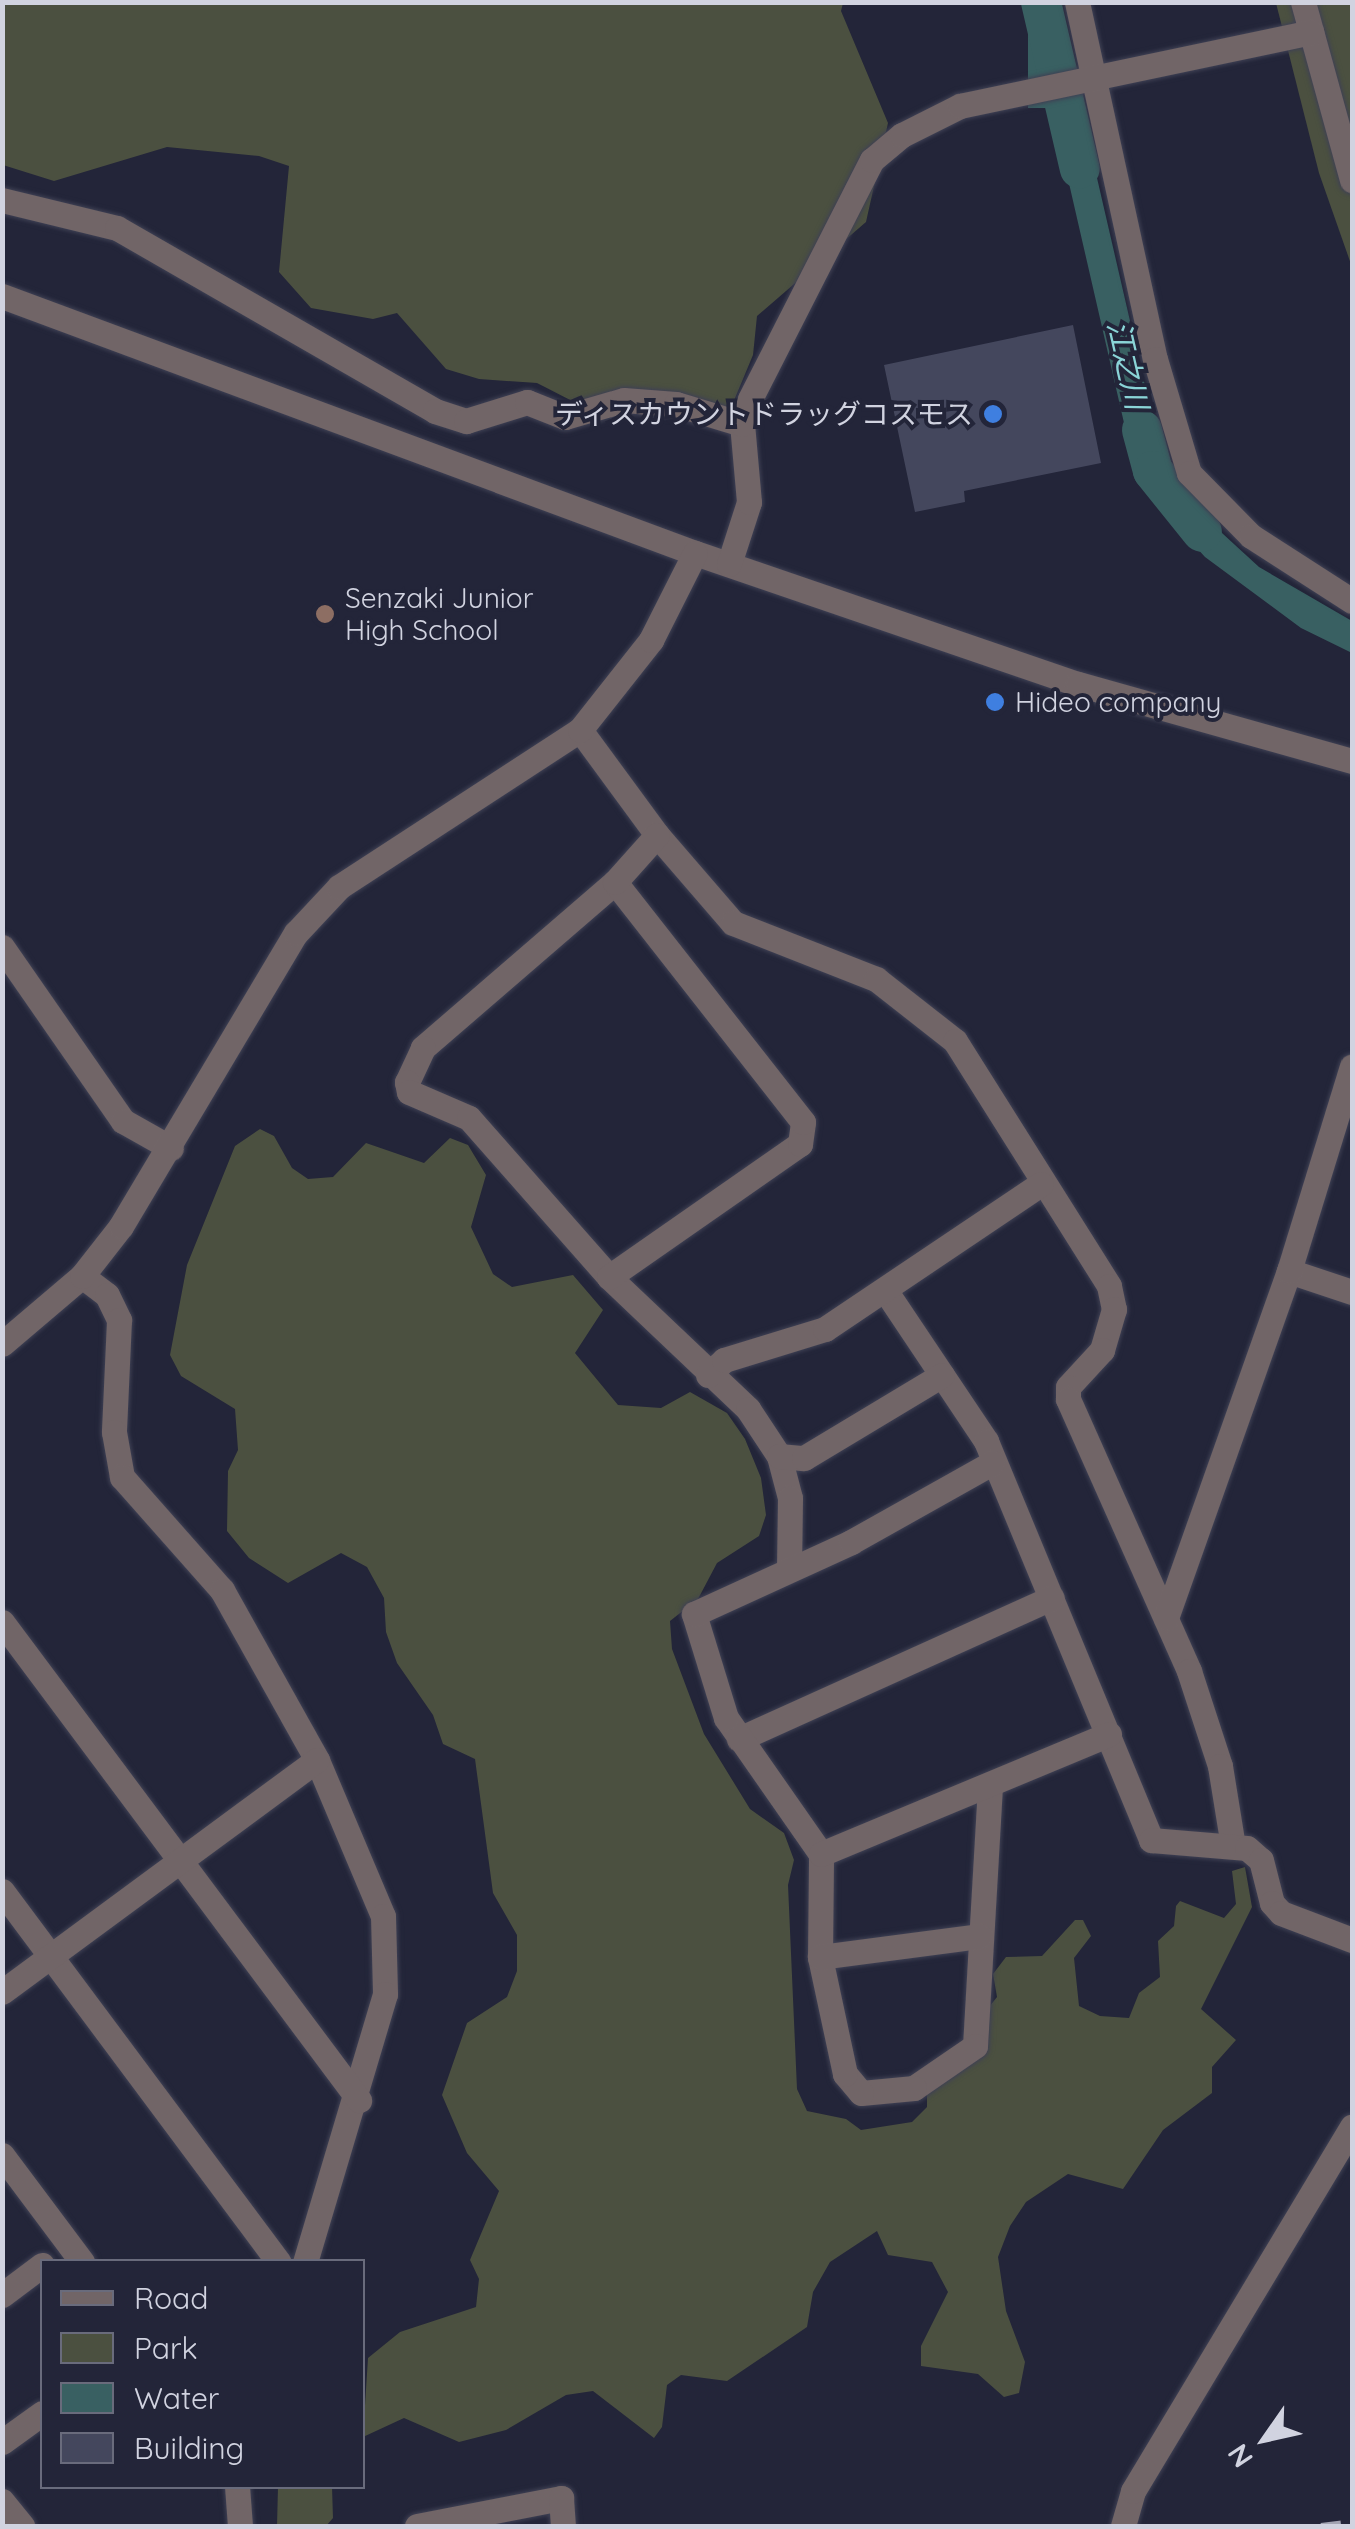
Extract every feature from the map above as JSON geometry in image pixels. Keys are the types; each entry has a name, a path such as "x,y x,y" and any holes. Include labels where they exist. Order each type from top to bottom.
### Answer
{"street":[{"path":"1076,2 1155,359 1189,472 1251,536 1352,601"},
{"path":"1303,2 1352,180"},
{"path":"729,564 749,502 742,424 872,160 935,115 1310,32"},
{"path":"2,200 118,228 434,411 466,421 527,402 565,418 624,400 676,404 742,424"},
{"path":"2,296 694,552 1078,684 1352,761"},
{"path":"2,1344 82,1276 170,1148 296,934 338,887 580,730 651,640 694,552"},
{"path":"580,730 657,836 733,922 876,980 955,1040 1114,1299 1102,1350 1068,1387 1068,1399 1166,1618 1220,1766 1232,1846"},
{"path":"657,836 614,882 422,1048 407,1082 409,1092 469,1118 609,1277 748,1409 778,1456 790,1498 788,1568"},
{"path":"609,1277 800,1144 803,1122 614,882"},
{"path":"2,947 123,1120 170,1148"},
{"path":"1166,1618 1290,1271 1352,1066"},
{"path":"708,1375 724,1360 826,1329 1041,1184"},
{"path":"1290,1271 1352,1292"},
{"path":"82,1276 107,1295 118,1320 114,1432 122,1477 222,1590 317,1760 383,1916 385,1994 359,2100 306,2259"},
{"path":"885,1290 942,1375 992,1463 1110,1734 1150,1840 1232,1846 1261,1860 1272,1904 1281,1913 1352,1940"},
{"path":"778,1456 804,1458 942,1375"},
{"path":"990,1786 975,2046 914,2088 861,2093 845,2074 820,1957 821,1854 739,1739 712,1681 694,1614 851,1542 992,1463"},
{"path":"739,1739 1052,1598"},
{"path":"2,1622 359,2100"},
{"path":"821,1854 1110,1734"},
{"path":"2,1992 317,1760"},
{"path":"2,1891 278,2259"},
{"path":"820,1957 980,1936"},
{"path":"1123,2526 1133,2491 1352,2127"},
{"path":"5,2162 76,2253"},
{"path":"2,2295 40,2267"},
{"path":"2,2442 40,2414"},
{"path":"237,2489 240,2526"},
{"path":"418,2526 561,2498 563,2526"},
{"path":"2,2500 22,2526"}],"green space":[{"path":"2,3 843,3 841,11 888,123 866,222 757,316 753,355 733,403 688,421 578,404 537,383 479,379 446,369 397,313 373,319 311,308 279,272 289,166 259,156 167,147 54,181 3,165"},
{"path":"1276,3 1352,3 1352,267 1319,173"},
{"path":"260,1129 274,1136 292,1168 308,1179 333,1177 366,1143 424,1163 450,1138 468,1145 486,1175 471,1227 493,1274 512,1287 573,1275 603,1310 575,1353 618,1405 661,1408 690,1392 727,1413 745,1439 761,1478 766,1515 759,1536 717,1563 698,1599 670,1621 672,1649 704,1734 750,1809 784,1833 794,1860 788,1885 797,2089 807,2111 846,2119 861,2130 912,2122 927,2107 927,2086 966,2068 988,2049 989,2007 997,1997 993,1974 1006,1957 1042,1956 1075,1920 1083,1920 1091,1936 1074,1958 1079,2006 1100,2016 1129,2018 1139,1993 1160,1977 1158,1941 1174,1926 1176,1906 1180,1901 1224,1918 1236,1904 1232,1871 1245,1867 1252,1907 1201,2009 1236,2040 1212,2067 1212,2093 1163,2130 1123,2189 1068,2174 1026,2202 1010,2226 998,2257 1006,2311 1025,2362 1019,2393 1004,2397 978,2374 921,2366 921,2346 948,2292 932,2262 888,2255 877,2231 830,2262 813,2292 807,2327 727,2381 681,2375 667,2385 662,2427 654,2438 593,2391 566,2395 506,2430 459,2442 404,2418 365,2436 368,2358 400,2332 476,2307 479,2279 470,2260 499,2191 467,2153 442,2095 467,2023 507,1997 517,1971 517,1935 493,1893 475,1759 443,1744 433,1715 397,1663 386,1632 384,1598 367,1567 341,1553 288,1583 249,1558 227,1531 228,1471 238,1450 235,1409 181,1376 170,1355 187,1265 235,1146"},
{"path":"278,2489 332,2489 333,2518 326,2526 277,2526"}],"water":[{"path":"1028,3 1057,3 1057,108 1028,108"},
{"path":"1082,113 1152,416 1173,473 1149,488 1130,449 1054,118"},
{"path":"1181,486 1198,511 1259,567 1352,621 1352,653 1301,628 1205,557 1154,501"}],"building":[{"name":"ディスカウントドラッグコスモス","path":"1073,325 1101,463 964,491 965,502 915,512 884,365"}],"waterway":[{"name":"江之川","path":"1041,2 1080,169"},
{"name":"江之川","path":"1142,430 1153,471 1202,532"}],"railway":[{"path":"1321,2526 1352,2522"}],"place":[{"name":"ディスカウントドラッグコスモス","path":"993,414"},
{"name":"Senzaki Junior High School","path":"325,614"},
{"name":"Hideo company","path":"995,702"}]}
